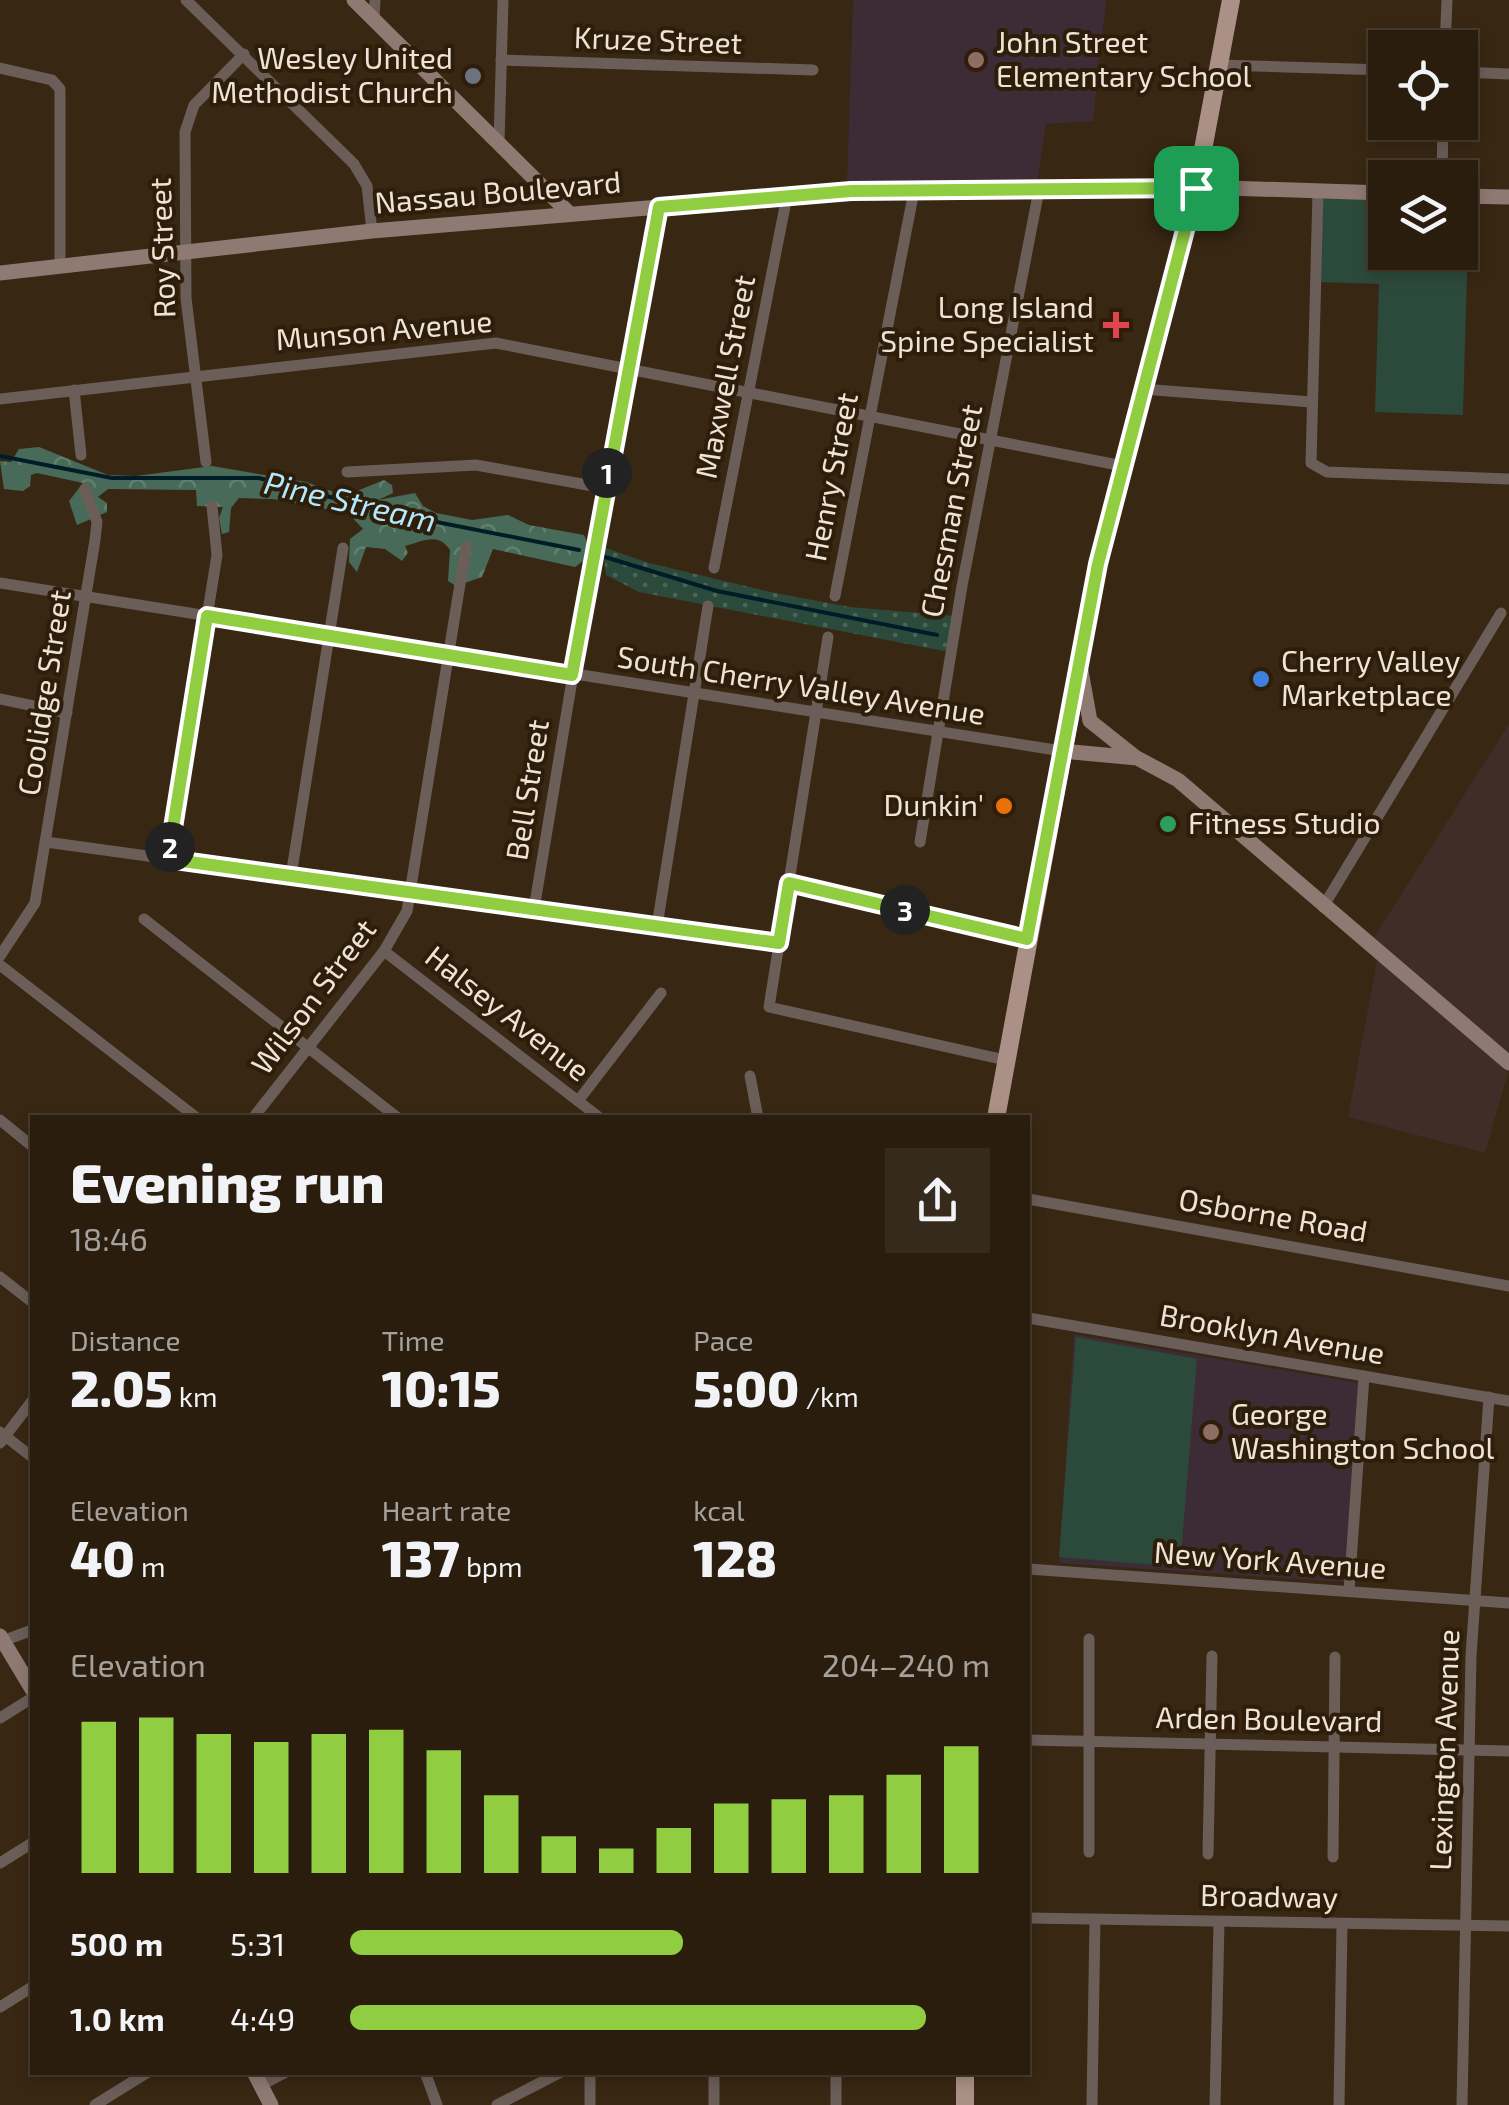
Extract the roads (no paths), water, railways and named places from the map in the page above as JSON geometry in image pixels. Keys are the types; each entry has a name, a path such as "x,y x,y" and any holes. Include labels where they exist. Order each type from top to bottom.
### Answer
{"main road":[{"path":"354,0 570,214"},
{"path":"996,1115 1098,564 1196,188 1230,0"},
{"name":"Nassau Boulevard","path":"0,273 372,231 786,196 1196,188 1368,193"},
{"path":"1478,196 1509,197"},
{"path":"1080,664 1090,720 1138,758 1178,780 1509,1063"},
{"path":"1062,750 1138,758"},
{"path":"2,1638 30,1687"},
{"path":"965,2075 965,2105"},
{"path":"258,2079 271,2105"}],"street":[{"path":"186,0 362,174 372,231"},
{"path":"374,20 375,0"},
{"path":"499,142 503,0"},
{"path":"1446,30 1447,0"},
{"name":"Roy Street","path":"206,462 186,251 186,122 194,105 244,54"},
{"name":"Kruze Street","path":"501,60 812,70"},
{"path":"1220,65 1368,69"},
{"path":"0,68 52,80 60,89 60,266"},
{"path":"1478,73 1509,74"},
{"name":"Chesman Street","path":"920,842 990,438 1039,190"},
{"name":"Henry Street","path":"835,596 914,191"},
{"path":"1310,191 1310,463 1327,472 1509,479"},
{"name":"Maxwell Street","path":"714,568 786,196"},
{"name":"Bell Street","path":"534,909 604,488 659,207"},
{"name":"Munson Avenue","path":"0,399 496,343 1123,466"},
{"path":"74,390 81,455"},
{"path":"1142,390 1311,402"},
{"path":"348,472 476,464 604,488"},
{"name":"Coolidge Street","path":"0,956 35,903 96,522 86,488"},
{"path":"168,859 217,555 212,506"},
{"name":"Wilson Street","path":"255,1115 384,950 401,924 413,892 466,547"},
{"path":"291,876 342,548"},
{"name":"South Cherry Valley Avenue","path":"0,583 938,734 1062,750"},
{"path":"657,926 708,606"},
{"path":"1324,907 1501,614"},
{"path":"828,638 769,1008 1005,1060"},
{"path":"0,700 67,713"},
{"path":"46,842 779,943"},
{"path":"789,883 1027,939"},
{"path":"144,919 394,1115"},
{"name":"Halsey Avenue","path":"384,950 596,1115"},
{"path":"0,965 193,1115"},
{"path":"578,1101 661,992"},
{"path":"750,1076 757,1115"},
{"path":"0,1120 30,1144"},
{"name":"Osborne Road","path":"1030,1199 1509,1286"},
{"path":"0,1276 30,1300"},
{"name":"Brooklyn Avenue","path":"1030,1318 1509,1400"},
{"path":"1349,1592 1364,1376"},
{"name":"Lexington Avenue","path":"1462,2105 1469,1750 1489,1397"},
{"path":"30,1404 2,1437 30,1456"},
{"name":"New York Avenue","path":"1030,1569 1509,1603"},
{"path":"2,1638 30,1631"},
{"path":"1089,1852 1090,1639"},
{"path":"1208,1854 1212,1656"},
{"path":"1334,1857 1335,1657"},
{"path":"0,1718 30,1699"},
{"name":"Arden Boulevard","path":"1030,1740 1509,1751"},
{"path":"0,1863 30,1844"},
{"name":"Broadway","path":"1030,1918 1509,1926"},
{"path":"1092,2105 1095,1919"},
{"path":"1215,2105 1218,1922"},
{"path":"1339,2105 1342,1924"},
{"path":"0,2007 30,1988"},
{"path":"95,2105 143,2075"},
{"path":"426,2075 437,2105"},
{"path":"497,2105 555,2075"},
{"path":"590,2075 590,2105"},
{"path":"714,2075 714,2105"},
{"path":"836,2075 836,2105"}],"waterway":[{"name":"Pine Stream","path":"0,456 112,478 259,478 386,512 579,550"},
{"name":"Pine Stream","path":"605,557 717,591 937,635"}],"place":[{"name":"John Street Elementary School","path":"976,60"},
{"name":"Wesley United Methodist Church","path":"473,76"},
{"name":"Long Island Spine Specialist","path":"1116,325"},
{"name":"Cherry Valley Marketplace","path":"1261,679"},
{"name":"Dunkin'","path":"1004,806"},
{"name":"Fitness Studio","path":"1168,824"},
{"name":"George Washington School","path":"1211,1432"}]}
